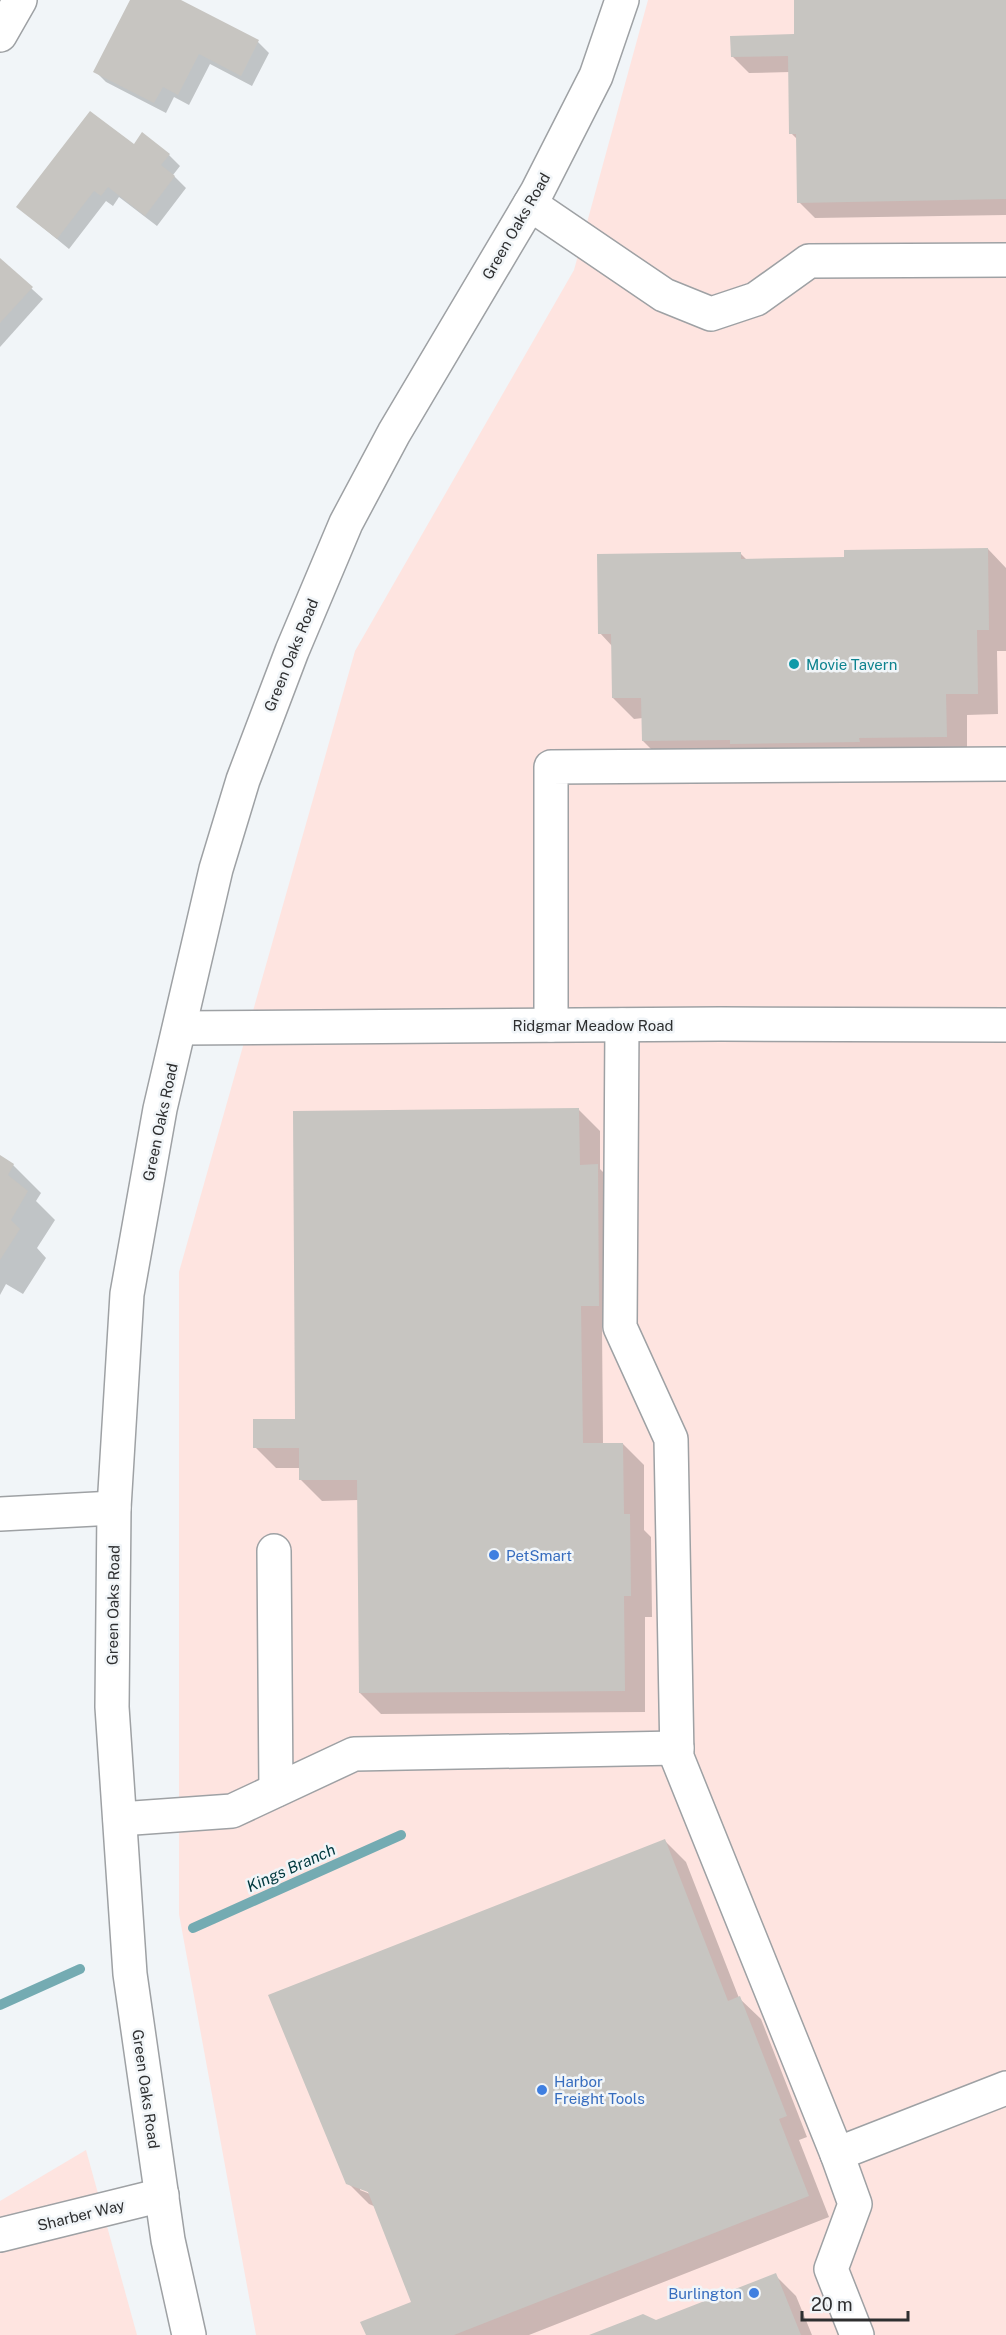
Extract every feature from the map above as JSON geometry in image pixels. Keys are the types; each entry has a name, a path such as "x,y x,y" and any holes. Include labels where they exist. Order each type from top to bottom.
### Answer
{"main road":[{"path":"0,35 20,0"},
{"name":"Green Oaks Road","path":"189,2335 162,2195 130,1974 112,1707 114,1508 127,1294 160,1109 216,869 243,780 315,596 346,523 394,433 530,204 596,76 622,0"},
{"path":"530,204 664,295 711,314 756,299 809,261 1006,260"},
{"path":"551,1025 551,767 1006,764"},
{"path":"622,1025 620,1327 671,1439 677,1756 837,2154 855,2205 831,2269 857,2335"},
{"name":"Ridgmar Meadow Road","path":"180,1028 1006,1025"},
{"path":"0,1514 114,1508"},
{"path":"274,1551 276,1790"},
{"path":"120,1819 232,1810 354,1754 676,1748"},
{"path":"837,2154 1006,2088"},
{"name":"Sharber Way","path":"0,2235 162,2195"}],"shaded area":[{"path":"648,0 1006,0 1006,2335 256,2335 179,1914 179,1272 355,651 574,270"},
{"path":"86,2150 137,2335 0,2335 0,2201"}],"building":[{"path":"130,0 181,0 259,40 241,76 199,54 178,95 163,87 154,103 93,72"},
{"path":"794,0 1006,0 1006,199 797,203 796,134 789,134 788,56 731,57 730,36 794,34"},
{"path":"90,111 134,144 142,132 170,154 161,165 175,176 145,216 108,187 101,196 94,191 57,239 16,207"},
{"path":"0,258 33,287 0,323"},
{"name":"Movie Tavern","path":"988,548 989,630 977,630 978,694 946,694 947,737 859,738 860,742 730,744 730,740 642,741 641,698 612,698 611,634 598,634 597,554 741,552 741,559 844,557 844,550"},
{"path":"579,1108 580,1165 598,1164 599,1306 581,1306 583,1443 623,1443 624,1514 630,1514 631,1596 624,1596 625,1691 359,1693 357,1480 299,1480 299,1448 253,1448 253,1419 295,1419 293,1111"},
{"path":"0,1155 14,1164 8,1175 28,1191 11,1220 20,1229 0,1260"},
{"name":"Harbor Freight Tools","path":"665,1839 728,2001 740,1996 787,2116 779,2119 809,2196 454,2335 366,2335 360,2322 411,2302 368,2192 346,2184 268,1995"},
{"name":"Burlington","path":"776,2273 801,2335 589,2335 643,2314 656,2320"}],"waterway":[{"name":"Kings Branch","path":"193,1928 401,1835"},
{"name":"Kings Branch","path":"0,2005 80,1969"}],"place":[{"name":"Movie Tavern","path":"794,664"},
{"name":"PetSmart","path":"494,1555"},
{"name":"Harbor Freight Tools","path":"542,2090"},
{"name":"Burlington","path":"754,2293"}]}
